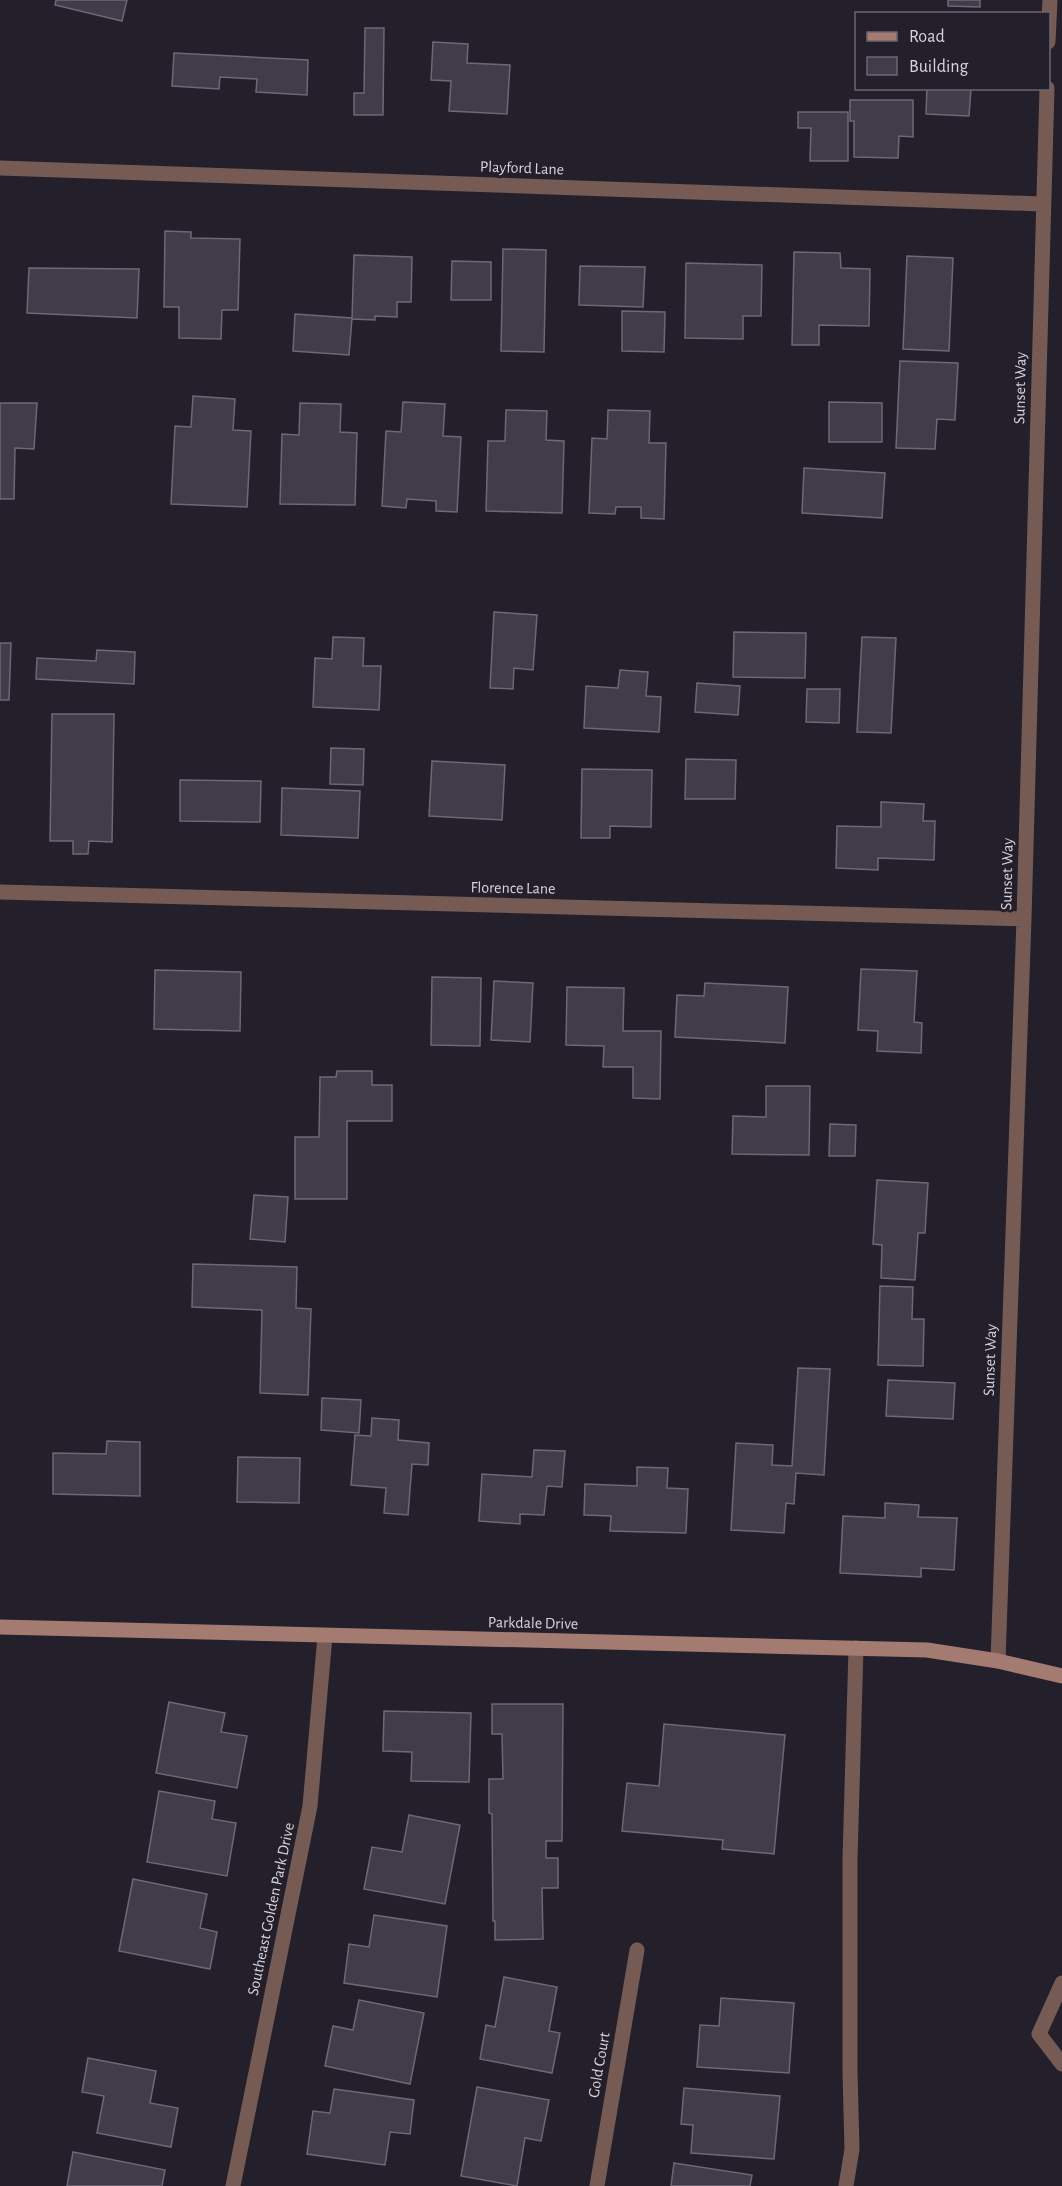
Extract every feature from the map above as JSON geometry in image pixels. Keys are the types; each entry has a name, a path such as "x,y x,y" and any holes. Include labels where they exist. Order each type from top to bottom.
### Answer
{"main road":[{"name":"Parkdale Drive","path":"0,1627 927,1650 998,1661 1062,1676"}],"street":[{"name":"Sunset Way","path":"998,1661 1024,919 1047,90"},
{"name":"Playford Lane","path":"0,168 1042,204"},
{"name":"Florence Lane","path":"0,892 1024,919"},
{"name":"Southeast Golden Park Drive","path":"232,2186 310,1806 325,1636"},
{"path":"846,2186 852,2150 849,2072 850,1858 856,1648"},
{"name":"Gold Court","path":"597,2186 637,1950"},
{"path":"1062,1983 1039,2034 1062,2064"}],"building":[{"path":"56,0 127,0 122,21 55,5"},
{"path":"948,0 980,0 980,7 948,6"},
{"path":"365,28 384,28 383,115 354,115 354,93 364,93"},
{"path":"433,42 468,44 467,63 510,65 507,114 449,111 451,81 431,80"},
{"path":"174,53 308,60 307,95 256,92 257,79 220,77 219,89 172,86"},
{"path":"927,90 971,90 969,116 926,114"},
{"path":"850,100 913,100 913,137 899,136 898,158 854,157 854,121 850,121"},
{"path":"798,112 848,112 848,161 810,161 811,128 798,128"},
{"path":"165,231 191,232 191,238 240,239 238,310 222,310 221,339 179,338 179,307 164,307"},
{"path":"503,249 546,250 544,352 501,351"},
{"path":"794,252 840,253 841,268 870,269 869,326 819,325 819,345 792,345"},
{"path":"354,255 412,257 411,302 397,302 397,317 375,316 375,320 352,319"},
{"path":"907,256 953,258 949,351 903,349"},
{"path":"452,261 491,262 491,300 451,300"},
{"path":"686,263 762,265 761,316 743,316 743,339 685,338"},
{"path":"580,266 645,267 643,307 579,305"},
{"path":"29,268 139,269 137,318 27,313"},
{"path":"622,311 665,312 664,352 622,351"},
{"path":"295,314 352,318 349,355 293,351"},
{"path":"900,361 958,363 955,420 937,419 935,449 896,448"},
{"path":"193,396 235,399 233,430 251,431 247,507 171,504 175,426 191,427"},
{"path":"403,402 445,404 443,436 461,437 457,512 436,511 436,501 407,499 406,508 382,506 386,431 401,432"},
{"path":"829,402 882,403 882,442 829,442"},
{"path":"0,403 37,403 34,449 15,448 14,499 0,499"},
{"path":"300,403 341,404 340,432 357,433 355,505 280,504 282,434 299,435"},
{"path":"506,410 547,411 546,440 564,441 562,513 486,511 488,441 505,441"},
{"path":"608,410 650,411 649,443 666,443 664,519 641,518 641,507 616,507 615,514 589,513 592,438 607,439"},
{"path":"804,468 885,473 882,518 802,513"},
{"path":"494,612 537,615 533,670 514,668 513,689 490,688"},
{"path":"734,632 806,633 805,678 733,677"},
{"path":"333,637 364,638 363,666 381,666 379,710 313,707 315,658 332,659"},
{"path":"862,637 896,638 891,733 857,732"},
{"path":"0,643 11,643 9,700 0,700"},
{"path":"97,650 135,652 134,684 36,679 37,658 96,661"},
{"path":"620,670 648,672 646,696 661,697 659,732 584,728 586,686 618,688"},
{"path":"697,683 740,686 738,715 695,712"},
{"path":"807,689 840,689 839,723 806,722"},
{"path":"52,714 114,714 112,842 89,841 88,854 73,854 73,841 50,841"},
{"path":"331,748 364,749 363,785 330,784"},
{"path":"686,759 736,760 735,799 685,799"},
{"path":"432,761 505,765 502,820 429,816"},
{"path":"582,769 652,770 651,827 610,826 610,838 581,838"},
{"path":"180,780 261,781 260,822 180,821"},
{"path":"282,788 360,791 358,838 281,835"},
{"path":"881,802 924,804 923,821 935,821 934,860 878,858 878,870 836,868 837,826 881,827"},
{"path":"861,969 917,971 914,1022 922,1023 921,1053 877,1051 878,1031 858,1030"},
{"path":"155,970 241,972 240,1031 154,1029"},
{"path":"432,977 481,978 480,1046 431,1045"},
{"path":"494,981 533,983 530,1042 491,1040"},
{"path":"705,983 788,987 785,1043 675,1037 677,995 704,996"},
{"path":"567,987 624,988 623,1031 661,1031 660,1099 633,1098 633,1067 603,1067 604,1046 566,1045"},
{"path":"337,1071 372,1071 372,1085 392,1085 392,1121 347,1121 347,1199 295,1199 295,1137 319,1137 320,1077 336,1077"},
{"path":"766,1086 810,1086 809,1155 732,1154 733,1116 766,1117"},
{"path":"830,1124 856,1125 855,1156 829,1156"},
{"path":"877,1180 928,1183 925,1233 918,1233 915,1280 881,1278 882,1245 873,1244"},
{"path":"254,1195 288,1197 285,1242 250,1239"},
{"path":"193,1264 297,1267 296,1308 311,1309 308,1395 260,1393 262,1310 192,1307"},
{"path":"880,1286 913,1287 912,1319 924,1319 923,1366 878,1365"},
{"path":"798,1368 830,1369 824,1475 796,1473 794,1504 786,1503 784,1533 731,1530 736,1443 773,1445 772,1465 792,1466"},
{"path":"888,1380 955,1383 953,1419 886,1416"},
{"path":"322,1398 361,1400 359,1433 321,1430"},
{"path":"372,1418 399,1420 398,1440 429,1443 428,1465 412,1464 408,1515 384,1513 386,1488 351,1485 355,1435 371,1436"},
{"path":"107,1441 140,1442 140,1496 53,1494 53,1453 106,1454"},
{"path":"534,1450 565,1451 562,1487 547,1486 544,1515 520,1514 520,1524 479,1521 482,1474 532,1477"},
{"path":"238,1457 300,1458 299,1503 237,1502"},
{"path":"637,1467 668,1468 667,1488 688,1489 686,1533 610,1531 611,1516 584,1515 585,1484 637,1486"},
{"path":"885,1503 919,1505 918,1517 957,1518 954,1570 921,1568 921,1577 840,1573 843,1516 885,1518"},
{"path":"169,1702 225,1713 221,1732 247,1736 237,1788 156,1773"},
{"path":"492,1704 563,1704 562,1841 546,1841 546,1858 558,1858 558,1888 542,1888 543,1939 495,1940 489,1779 503,1779 502,1734 492,1734"},
{"path":"384,1711 471,1713 469,1782 411,1781 412,1752 383,1751"},
{"path":"664,1724 785,1735 774,1854 722,1849 723,1840 622,1831 627,1783 659,1786"},
{"path":"159,1791 215,1801 212,1819 236,1823 227,1876 147,1862"},
{"path":"409,1815 460,1825 445,1904 364,1889 372,1847 402,1852"},
{"path":"133,1879 207,1894 200,1928 217,1932 210,1969 119,1951"},
{"path":"374,1915 447,1926 437,1997 344,1983 349,1944 369,1947"},
{"path":"504,1977 557,1987 549,2031 560,2033 552,2073 480,2059 486,2025 495,2027"},
{"path":"721,1998 794,2003 789,2073 697,2067 700,2025 719,2026"},
{"path":"359,2000 424,2013 410,2084 325,2066 333,2026 353,2030"},
{"path":"88,2058 156,2071 150,2103 178,2108 171,2147 97,2133 104,2096 82,2092"},
{"path":"477,2087 549,2100 541,2141 525,2138 517,2186 461,2176"},
{"path":"684,2088 780,2096 774,2159 691,2153 693,2125 681,2124"},
{"path":"334,2089 414,2100 410,2134 390,2132 385,2165 307,2154 313,2111 330,2113"},
{"path":"73,2152 165,2170 162,2186 67,2186"},
{"path":"674,2163 752,2175 750,2186 671,2186"}]}
